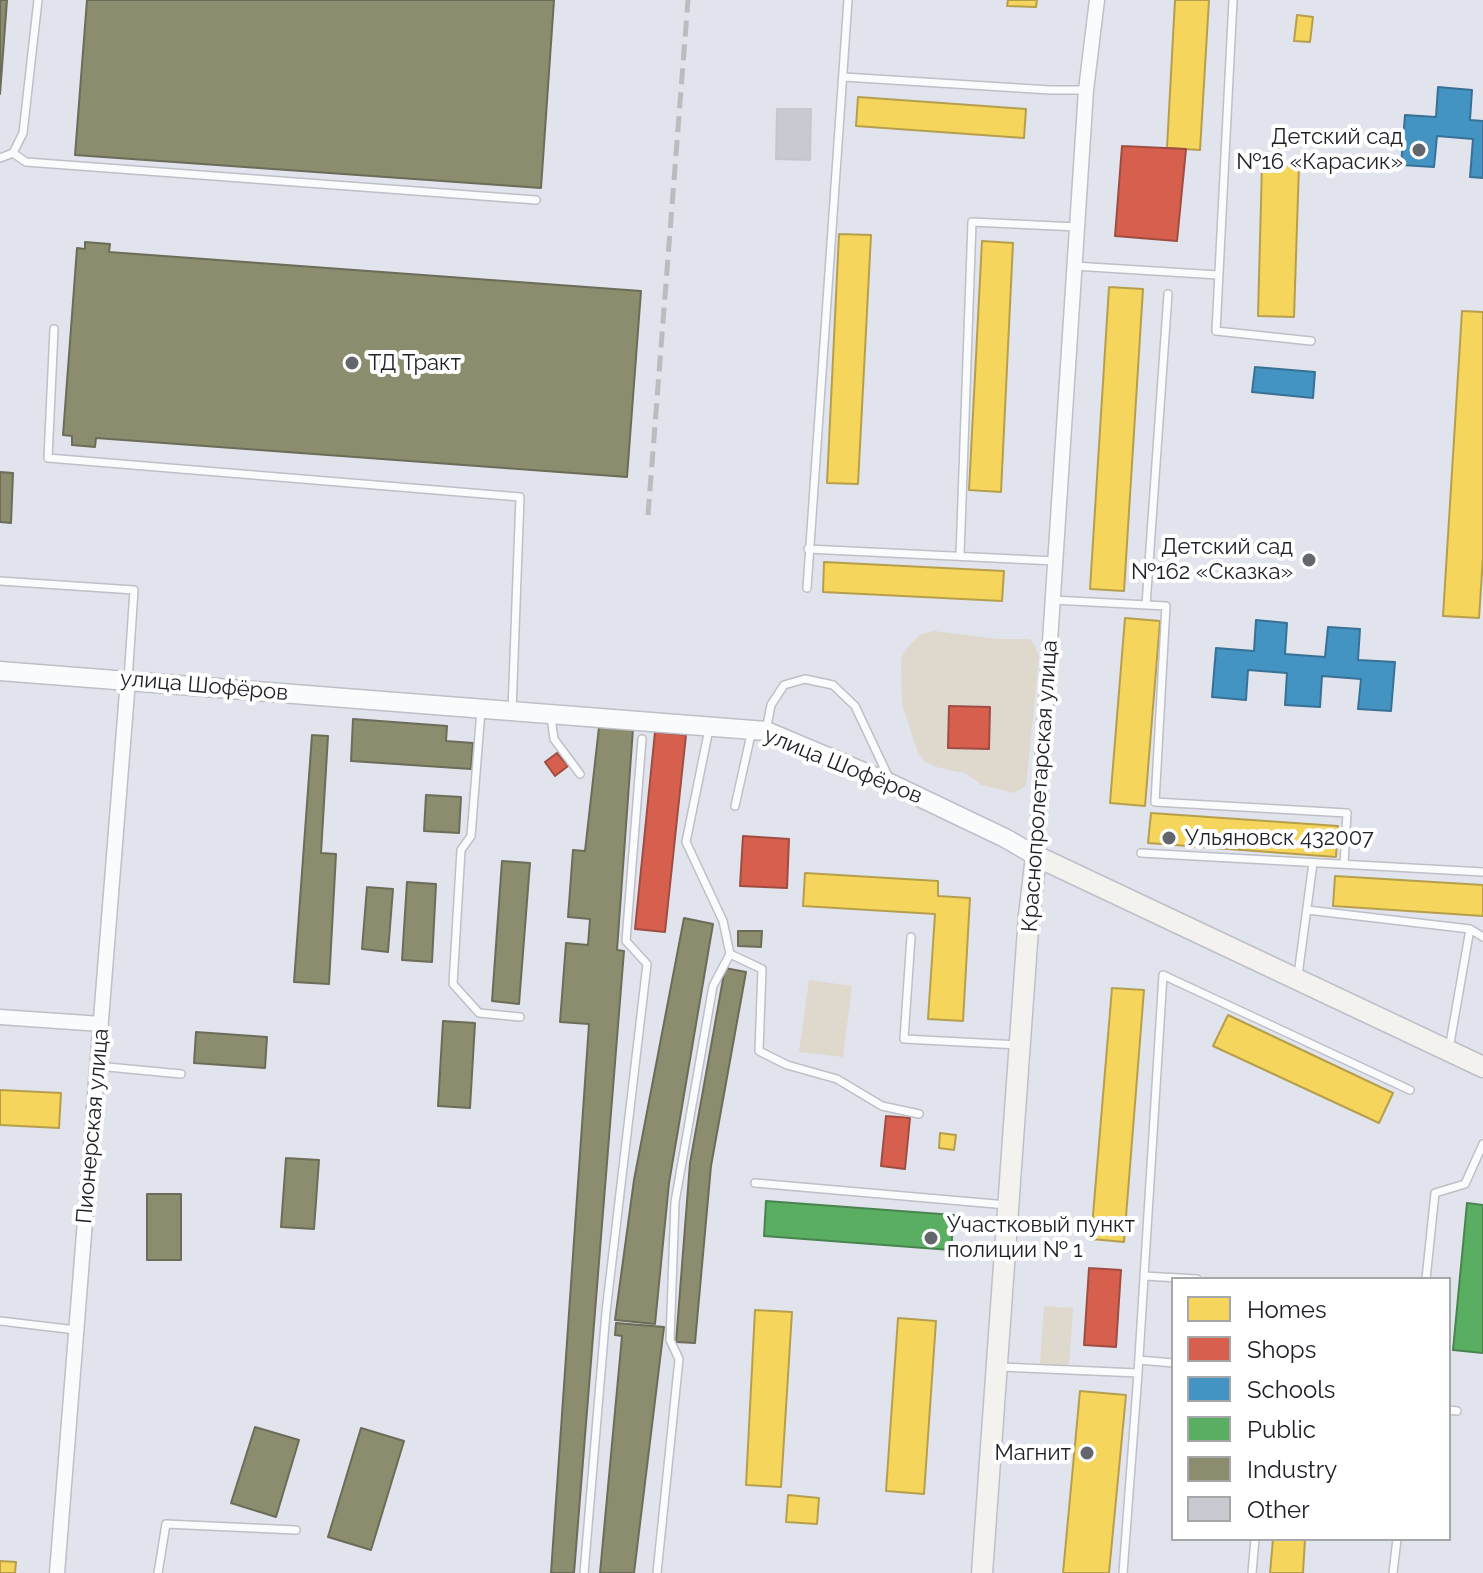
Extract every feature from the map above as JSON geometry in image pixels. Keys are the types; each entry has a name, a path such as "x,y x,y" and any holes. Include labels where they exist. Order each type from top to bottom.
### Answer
{"main road":[{"name":"улица Шофёров","path":"1036,856 1483,1067"},
{"name":"Краснопролетарская улица","path":"982,1573 1029,915 1036,856"}],"street":[{"name":"Краснопролетарская улица","path":"1036,856 1086,90 1097,0"},
{"name":"улица Шофёров","path":"0,671 759,730 892,784 1036,856"},
{"name":"Пионерская улица","path":"57,1573 128,680"},
{"path":"0,1017 101,1024"}],"lane":[{"path":"0,158 13,153 23,133 38,0"},
{"path":"807,588 848,0"},
{"path":"1233,0 1216,331 1311,341"},
{"path":"844,77 1086,90"},
{"path":"13,153 26,162 536,200"},
{"path":"960,555 972,222 1077,227"},
{"path":"1074,266 1218,275"},
{"path":"1146,605 1168,294"},
{"path":"54,329 48,458 520,497 512,711"},
{"path":"808,549 1055,561"},
{"path":"0,581 134,590 128,680"},
{"path":"1053,600 1166,606 1155,802 1347,813 1344,864"},
{"path":"735,806 759,730 771,705 784,685 805,679 833,685 855,706 892,784"},
{"path":"481,709 471,836 461,850 453,984 479,1013 520,1017"},
{"path":"551,714 554,739 580,774"},
{"path":"657,1573 679,1359 670,1340 675,1202 713,986 730,954 723,921 686,842 709,726"},
{"path":"584,1573 606,1312 647,964 626,941 642,739"},
{"path":"1141,853 1483,872"},
{"path":"1297,979 1313,863"},
{"path":"1307,910 1470,929 1483,937"},
{"path":"1449,1051 1470,929"},
{"path":"911,937 904,1039 1021,1045"},
{"path":"730,954 762,969 759,1051 787,1065 837,1079 882,1106 919,1114"},
{"path":"1123,1573 1163,975 1410,1090"},
{"path":"97,1066 181,1074"},
{"path":"1426,1277 1435,1193 1465,1184 1483,1143"},
{"path":"755,1183 1009,1205"},
{"path":"1144,1276 1171,1278"},
{"path":"0,1321 76,1330"},
{"path":"1139,1360 1171,1363"},
{"path":"997,1367 1138,1373"},
{"path":"158,1573 166,1524 296,1530"},
{"path":"1252,1573 1255,1541"},
{"path":"1393,1573 1397,1541"}],"shaded area":[{"path":"934,631 998,639 1030,639 1036,648 1039,658 1026,786 1014,793 982,785 965,773 936,767 924,761 917,750 902,704 901,659 920,635"},
{"path":"809,980 852,986 843,1057 799,1052"},
{"path":"1044,1306 1073,1308 1069,1366 1040,1364"}],"building: Homes":[{"path":"1008,0 1037,0 1036,7 1007,6"},
{"path":"1175,0 1209,0 1200,150 1167,148"},
{"path":"1297,15 1313,17 1310,42 1294,41"},
{"path":"858,97 1026,109 1024,138 856,126"},
{"path":"1262,164 1299,165 1294,317 1258,316"},
{"path":"839,234 871,235 858,484 827,483"},
{"path":"982,241 1013,243 1001,492 969,490"},
{"path":"1109,287 1143,289 1124,591 1090,589"},
{"path":"1462,311 1483,312 1483,557 1479,618 1443,616"},
{"path":"824,562 1004,571 1002,601 823,592"},
{"path":"1125,618 1160,621 1145,806 1110,803"},
{"path":"1151,813 1338,826 1336,857 1148,843"},
{"path":"805,873 938,881 938,896 970,898 963,1021 928,1019 935,914 803,906"},
{"path":"1335,876 1483,885 1483,916 1333,906"},
{"path":"1112,988 1144,990 1124,1242 1091,1239"},
{"path":"1228,1015 1393,1093 1379,1123 1213,1046"},
{"path":"0,1090 61,1093 59,1128 0,1125"},
{"path":"940,1133 956,1135 954,1150 939,1148"},
{"path":"755,1310 792,1312 781,1487 746,1485"},
{"path":"898,1318 936,1321 924,1494 886,1491"},
{"path":"1080,1391 1126,1395 1109,1573 1063,1573"},
{"path":"788,1495 819,1498 817,1524 786,1522"},
{"path":"1273,1541 1305,1541 1303,1573 1270,1573"},
{"path":"0,1561 16,1562 15,1573 0,1573"}],"building: Shops":[{"path":"1122,146 1186,149 1177,241 1115,236"},
{"path":"949,706 990,707 989,749 948,748"},
{"path":"655,732 686,735 665,932 635,929"},
{"path":"557,753 568,766 555,776 545,762"},
{"path":"743,836 789,839 787,888 740,886"},
{"path":"886,1116 910,1118 905,1169 881,1166"},
{"path":"1089,1268 1121,1270 1116,1347 1084,1345"}],"building: Schools":[{"path":"1438,87 1472,90 1470,120 1483,121 1483,178 1470,177 1473,139 1437,136 1434,167 1401,165 1405,115 1436,117"},
{"path":"1255,367 1315,372 1313,398 1252,392"},
{"path":"1256,620 1287,623 1285,654 1325,657 1328,627 1360,629 1358,660 1395,662 1391,711 1358,709 1361,679 1322,676 1320,707 1285,705 1287,673 1248,670 1246,700 1212,697 1216,648 1254,651"}],"building: Public":[{"path":"766,1201 954,1215 951,1250 764,1236"},
{"path":"1467,1203 1483,1205 1483,1353 1453,1350"}],"building: Industry":[{"path":"0,0 7,0 0,94"},
{"path":"87,0 554,0 541,188 75,155"},
{"name":"ТД Тракт","path":"85,242 110,244 109,252 641,291 627,477 96,438 95,447 72,445 72,436 63,435 77,248 85,249"},
{"path":"0,472 13,473 11,523 0,522"},
{"path":"353,719 447,726 446,741 473,743 471,769 351,761"},
{"path":"599,727 633,729 617,950 624,951 574,1573 551,1573 589,1024 560,1022 566,943 588,945 590,919 568,917 573,850 585,851"},
{"path":"312,735 328,736 321,853 336,854 329,984 294,982"},
{"path":"426,795 461,797 459,833 424,831"},
{"path":"502,861 530,863 519,1004 492,1001"},
{"path":"407,882 436,884 432,962 402,960"},
{"path":"367,887 393,889 388,952 362,949"},
{"path":"684,918 713,924 669,1183 655,1324 615,1320 634,1180"},
{"path":"738,931 762,931 761,947 738,946"},
{"path":"725,968 746,972 711,1166 695,1343 676,1342 690,1163"},
{"path":"443,1021 475,1023 470,1108 438,1106"},
{"path":"196,1032 267,1037 265,1068 194,1063"},
{"path":"286,1158 319,1160 314,1229 281,1227"},
{"path":"147,1194 181,1194 181,1260 147,1260"},
{"path":"616,1323 664,1327 634,1573 600,1573 622,1336 615,1335"},
{"path":"255,1427 299,1440 276,1517 231,1503"},
{"path":"361,1428 404,1441 371,1550 328,1537"}],"building: Other":[{"path":"777,109 811,109 810,160 776,159"}],"railway":[{"path":"648,515 688,0"}],"place":[{"name":"Детский сад №16 «Карасик»","path":"1419,150"},
{"name":"ТД Тракт","path":"352,363"},
{"name":"Детский сад №162 «Сказка»","path":"1309,560"},
{"name":"Ульяновск 432007","path":"1169,838"},
{"name":"Участковый пункт полиции № 1","path":"931,1238"},
{"name":"Магнит","path":"1087,1453"}]}
